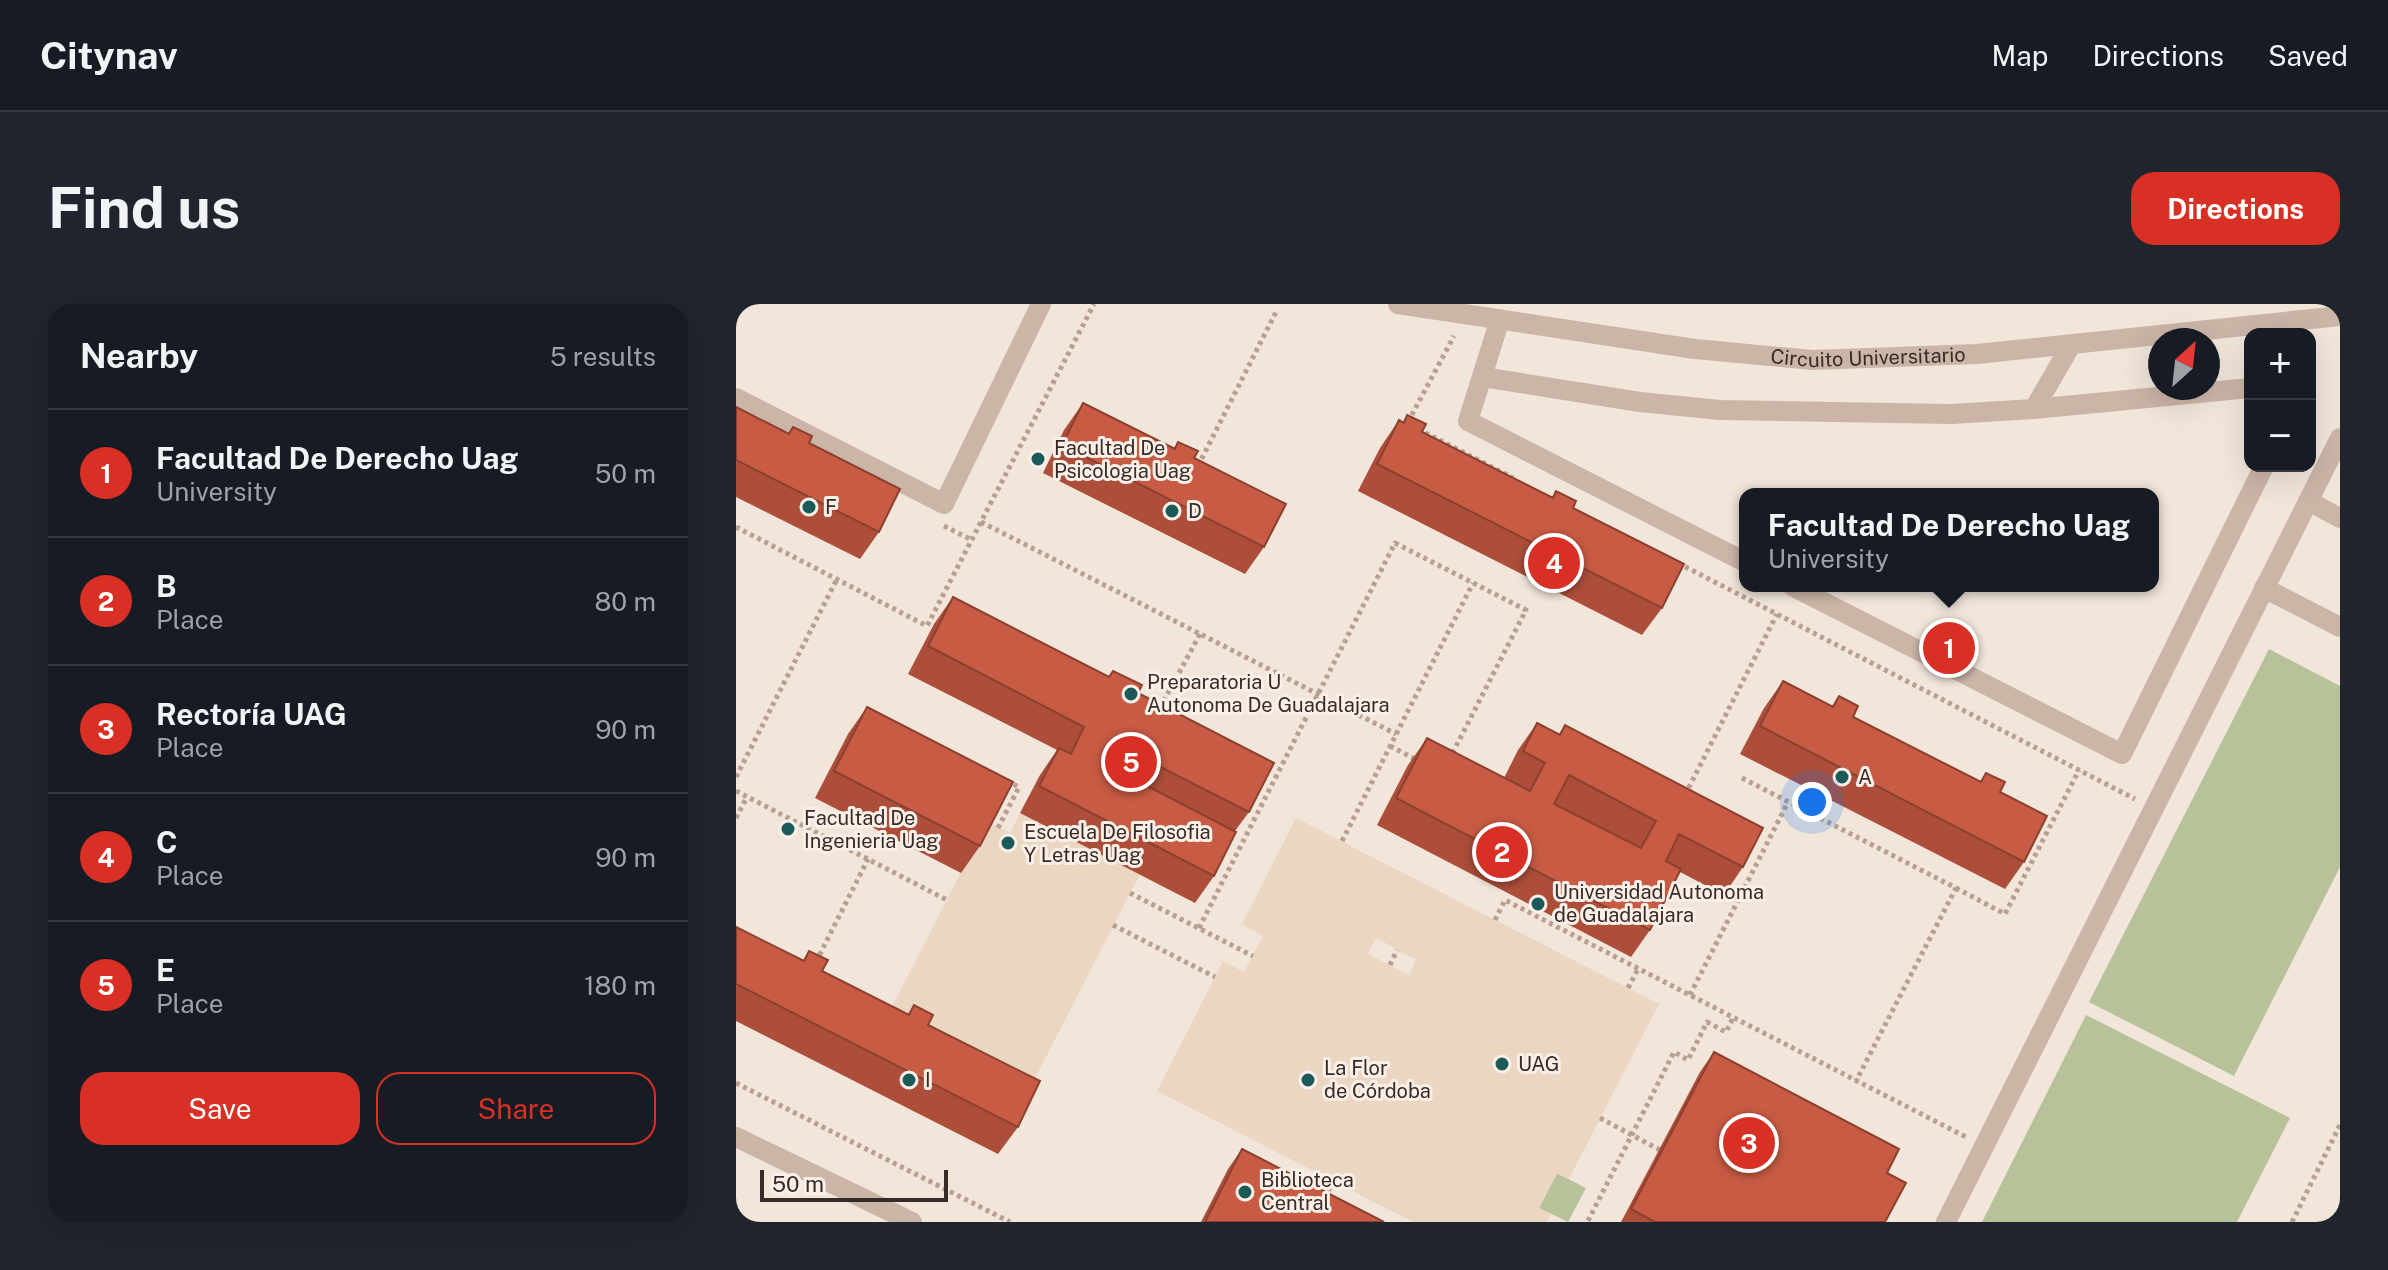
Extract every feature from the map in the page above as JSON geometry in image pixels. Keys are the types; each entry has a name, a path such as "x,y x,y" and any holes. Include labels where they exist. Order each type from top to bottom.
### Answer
{"street":[{"name":"Circuito Universitario","path":"1398,304 1695,349 1813,360 1977,354 2244,331"},
{"path":"736,398 944,504 1034,305"},
{"name":"Circuito Universitario","path":"2285,328 2340,316"},
{"path":"1500,319 1468,421 1739,559"},
{"path":"2034,409 2071,345"},
{"path":"1483,377 1640,402 1720,410 1952,414 2244,389"},
{"path":"1946,1222 2340,438"},
{"path":"1804,592 2122,754 2261,472"},
{"path":"2308,501 2340,518"},
{"path":"2264,588 2340,627"},
{"path":"736,1137 912,1222"}],"path":[{"path":"1192,477 1277,310"},
{"path":"1454,336 1407,423 1521,482"},
{"path":"981,522 1396,734"},
{"path":"1199,928 1395,543 1526,610 1450,759"},
{"path":"1677,562 2139,801"},
{"path":"736,777 837,579"},
{"path":"1342,841 1473,583"},
{"path":"938,605 952,612"},
{"path":"1680,805 1777,614"},
{"path":"1155,719 1200,634"},
{"path":"1390,746 1430,766"},
{"path":"1742,778 2005,914 2079,770"},
{"path":"998,828 1019,787 1006,780"},
{"path":"736,791 947,900"},
{"path":"736,818 747,797"},
{"path":"1690,995 1788,802"},
{"path":"810,973 868,859"},
{"path":"1856,1081 1956,888"},
{"path":"1130,893 1253,956"},
{"path":"1495,920 1505,900 1968,1139"},
{"path":"1113,925 1215,977"},
{"path":"1390,965 1397,950"},
{"path":"1628,988 1638,969"},
{"path":"1588,1221 1674,1052 1688,1060 1707,1022 1726,1032 1733,1018"},
{"path":"736,1083 1010,1222"},
{"path":"1600,1118 1660,1150"},
{"path":"2292,1222 2340,1125"},
{"path":"1322,1203 1333,1181"}],"green space":[{"path":"2269,649 2340,686 2340,867 2234,1076 2089,1002"},
{"path":"2086,1015 2290,1118 2237,1222 1982,1222"},
{"path":"1557,1173 1586,1188 1568,1222 1539,1208"}],"shaded area":[{"path":"1020,813 1140,874 1027,1094 884,1022 987,822 1010,833"},
{"path":"1296,818 1659,1004 1569,1179 1557,1174 1539,1208 1551,1214 1547,1222 1413,1222 1157,1091 1223,961 1244,972 1263,936 1242,924","holes":["1376,938 1416,960 1409,975 1368,954"]}],"building":[{"path":"1083,403 1175,449 1178,442 1198,451 1194,458 1286,504 1264,547 1062,445"},
{"path":"736,407 789,434 793,427 812,436 809,443 900,489 879,532 736,460"},
{"path":"1407,415 1426,424 1422,432 1553,498 1556,491 1576,501 1573,508 1684,564 1662,608 1377,464 1399,420 1404,423"},
{"path":"953,597 1109,677 1113,671 1142,685 1138,693 1274,763 1249,812 1113,743 1103,763 1236,832 1214,876 1039,786 1059,748 1071,754 1084,727 928,646"},
{"path":"1783,681 1833,707 1839,696 1858,706 1853,717 1981,782 1986,773 2005,782 2000,792 2047,816 2024,862 1760,726"},
{"path":"867,707 1013,782 980,846 834,771"},
{"path":"1537,723 1560,735 1565,725 1763,828 1743,867 1679,834 1666,861 1681,869 1650,930 1396,798 1427,738 1530,791 1545,763 1523,751","holes":["1569,775 1656,821 1641,848 1554,804"]},
{"path":"736,927 804,961 809,951 828,960 822,971 909,1015 914,1005 933,1015 928,1025 1040,1081 1018,1127 736,984"},
{"path":"1714,1052 1899,1149 1887,1173 1906,1183 1885,1222 1655,1222 1631,1209"},
{"path":"1242,1149 1384,1222 1205,1222"}],"place":[{"name":"Facultad De Psicologia Uag","path":"1038,459"},
{"name":"F","path":"809,507"},
{"name":"D","path":"1172,511"},
{"name":"C","path":"1554,563"},
{"name":"Facultad De Derecho Uag","path":"1949,648"},
{"name":"Preparatoria U Autonoma De Guadalajara","path":"1131,694"},
{"name":"E","path":"1131,762"},
{"name":"A","path":"1842,777"},
{"name":"Facultad De Ingenieria Uag","path":"788,829"},
{"name":"Escuela De Filosofia Y Letras Uag","path":"1008,843"},
{"name":"B","path":"1502,852"},
{"name":"Universidad Autonoma de Guadalajara","path":"1538,904"},
{"name":"UAG","path":"1502,1064"},
{"name":"I","path":"909,1080"},
{"name":"La Flor de Córdoba","path":"1308,1080"},
{"name":"Rectoría UAG","path":"1749,1143"},
{"name":"Biblioteca Central","path":"1245,1192"}]}
